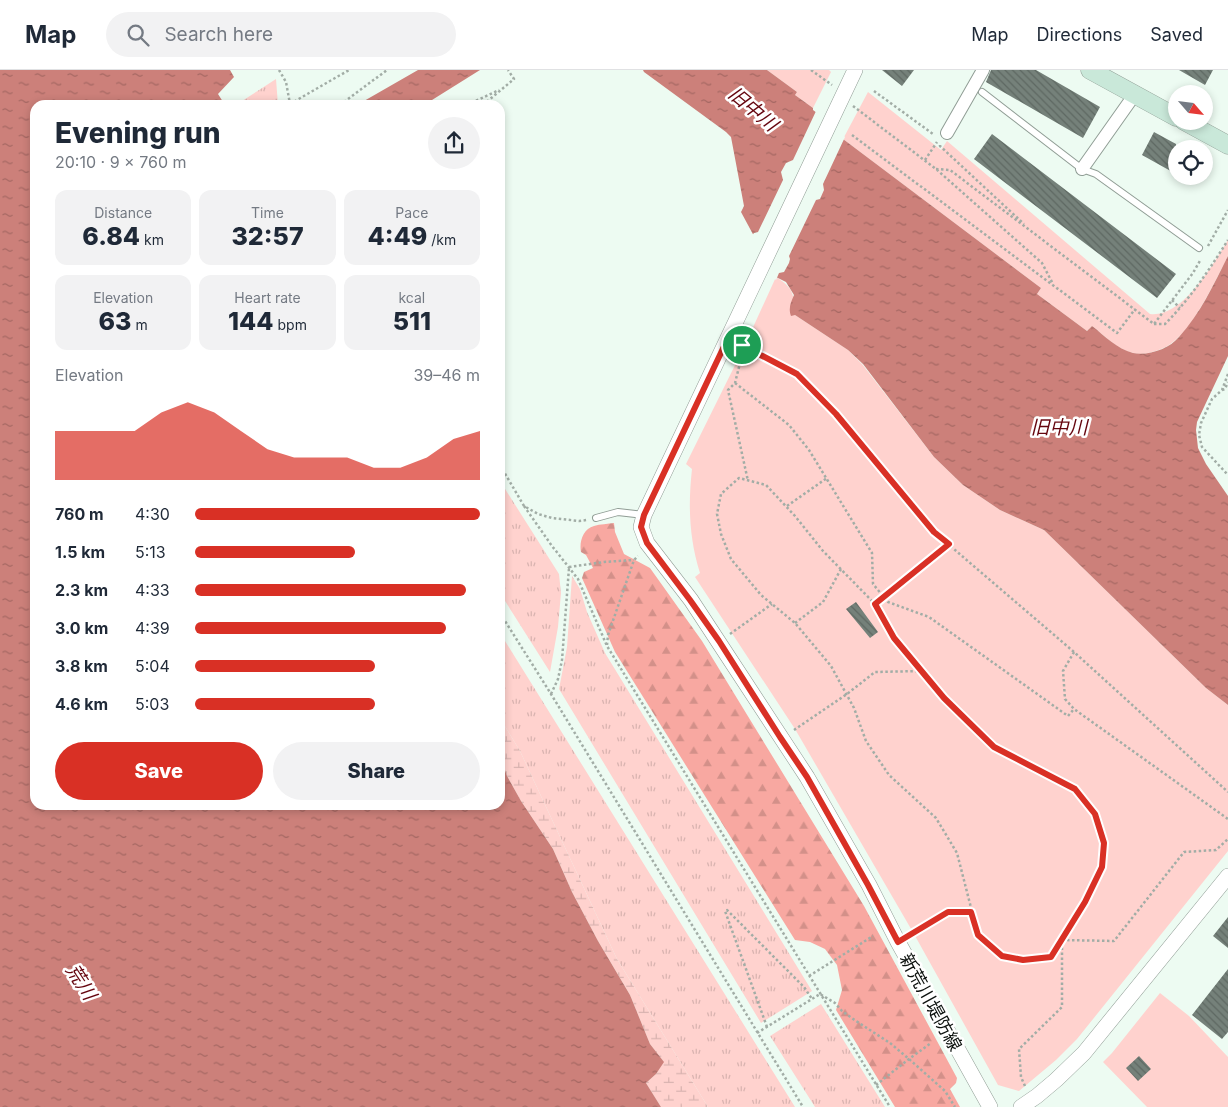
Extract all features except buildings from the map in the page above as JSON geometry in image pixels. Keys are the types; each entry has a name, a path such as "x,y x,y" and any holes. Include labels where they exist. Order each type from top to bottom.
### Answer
{"main road":[{"path":"1090,70 1168,113"},
{"path":"1200,130 1228,145"}],"street":[{"name":"新荒川堤防線","path":"855,70 644,515 641,527 647,543 719,641 807,777 990,1107"},
{"path":"947,133 983,70"},
{"path":"1082,169 1135,94"},
{"path":"1021,1107 1056,1080 1084,1053 1228,876"}],"lane":[{"path":"982,92 1082,169 1096,174 1199,248"},
{"path":"596,518 618,512 644,515"}],"path":[{"path":"279,70 286,82 289,100"},
{"path":"297,100 348,70"},
{"path":"347,100 387,70"},
{"path":"489,100 514,79 508,70"},
{"path":"811,70 832,85"},
{"path":"478,100 503,88"},
{"path":"874,91 939,139 925,160"},
{"path":"840,103 936,169 1042,263 1053,285"},
{"path":"947,133 940,146 1036,234"},
{"path":"852,135 1117,333 1135,309"},
{"path":"936,169 950,170 1154,324 1165,324 1180,308 1202,281 1228,240"},
{"path":"1154,324 1172,301 1180,308"},
{"path":"729,337 744,347 797,374 836,414 934,532 1074,652 1228,792"},
{"path":"744,347 735,383 728,390 748,481"},
{"path":"1222,390 1228,374"},
{"path":"1228,382 1225,389 1212,399 1201,423 1199,436 1202,447 1228,475"},
{"path":"735,383 789,425 809,450 872,554 873,584 888,602 929,617 1068,716 1074,709"},
{"path":"505,474 524,506 578,579 607,646 890,1107"},
{"path":"740,478 766,485 786,507 823,551 875,604 894,638 944,698 994,747 1075,789 1095,814 1104,843 1102,867 1085,902 1051,957 1023,960 1002,956 978,935 957,853 936,818 889,775 866,741 854,708 831,666 795,623 761,595 731,559 721,534 717,514 722,494 740,478"},
{"path":"786,507 827,478"},
{"path":"524,506 538,514 552,518 579,521 596,518"},
{"path":"875,604 949,544"},
{"path":"607,646 608,635 634,560 638,556"},
{"path":"569,567 634,560"},
{"path":"551,694 558,679 562,660 569,567"},
{"path":"795,623 824,602 841,569"},
{"path":"719,641 772,604"},
{"path":"505,621 803,1107"},
{"path":"1074,652 1063,671 1064,699 1074,709 1228,819"},
{"path":"780,737 847,694 875,672 922,671"},
{"path":"1062,940 1114,941 1184,852 1216,850 1228,839"},
{"path":"767,1027 725,911 727,910 804,987 812,999"},
{"path":"898,942 948,912 971,912"},
{"path":"809,976 873,936"},
{"path":"1026,1089 1021,1077 1020,1048 1062,1007 1062,940"},
{"path":"757,1033 820,994"},
{"path":"820,994 890,1043 945,1091 955,1107"},
{"path":"876,1085 932,1043"}],"green space":[{"path":"767,70 829,70 831,72 813,108 795,95 797,92"},
{"path":"276,79 278,100 244,100"},
{"path":"868,92 941,150 947,141 1150,314 1162,313 1174,308 1185,299 1196,288 1228,240 1227,259 1193,320 1180,336 1166,347 1141,354 1121,348 1092,326 1087,331 1037,294 1041,288 843,139"},
{"path":"776,277 792,293 795,315 848,350 862,364 934,457 963,485 1000,510 1044,530 1206,688 1228,705 1228,851 1077,1039 1056,1060 1019,1091 998,1085 914,934 795,729 695,577 700,573 690,521 692,469 686,464 744,347"},
{"path":"505,489 559,574 561,593 558,627 550,672 505,601"},
{"path":"614,523 615,532 624,554 650,568 702,641 864,906 957,1078 956,1083 950,1089 960,1107 895,1107 836,1010 842,990 837,965 825,949 810,942 795,940 615,652 582,578 584,572 593,568 586,555 581,552 581,540 587,530 596,525"},
{"path":"572,576 580,589 587,612 605,653 812,991 761,1023 559,689 567,647"},
{"path":"505,641 795,1107 708,1107 617,959 520,751 505,726"},
{"path":"505,726 520,751 617,959 708,1107 661,1107 646,1083 656,1074 663,1061 650,1044 630,995 572,892 553,849 505,770"},
{"path":"1160,993 1189,1016 1228,1057 1228,1107 1147,1107 1103,1062"},
{"path":"821,1004 885,1107 815,1107 770,1036"}],"water":[{"name":"荒川","path":"0,70 230,70 234,77 218,94 222,100 30,100 30,810 505,810 505,770 521,801 553,849 572,892 630,995 650,1044 664,1062 656,1074 646,1083 661,1107 0,1107"},
{"path":"418,70 480,70 432,100 366,100"},
{"name":"旧中川","path":"643,70 767,70 797,92 795,95 825,119 843,139 1041,288 1037,294 1087,331 1092,326 1116,345 1133,353 1158,351 1170,345 1179,337 1200,309 1228,256 1228,356 1197,422 1196,430 1198,448 1206,464 1228,496 1228,705 1206,688 1044,530 1000,510 963,485 934,457 863,364 848,350 795,315 791,316 790,308 794,295 786,282 776,277 741,212 744,206 731,137"}],"pier":[{"path":"817,109 845,137 823,184 824,190 820,199 816,200 789,256 789,263 784,272 779,273 776,280 751,237 754,233 758,232 783,180 781,172 786,163 793,160"}],"route":[{"path":"728,338 742,345 797,374 836,414 934,532 949,544 875,604 894,638 944,698 994,747 1075,789 1095,814 1104,843 1102,867 1085,902 1051,957 1023,960 1002,956 978,935 971,912 948,912 898,942 807,777 719,641 647,543 641,527 642,520 728,338"}]}
